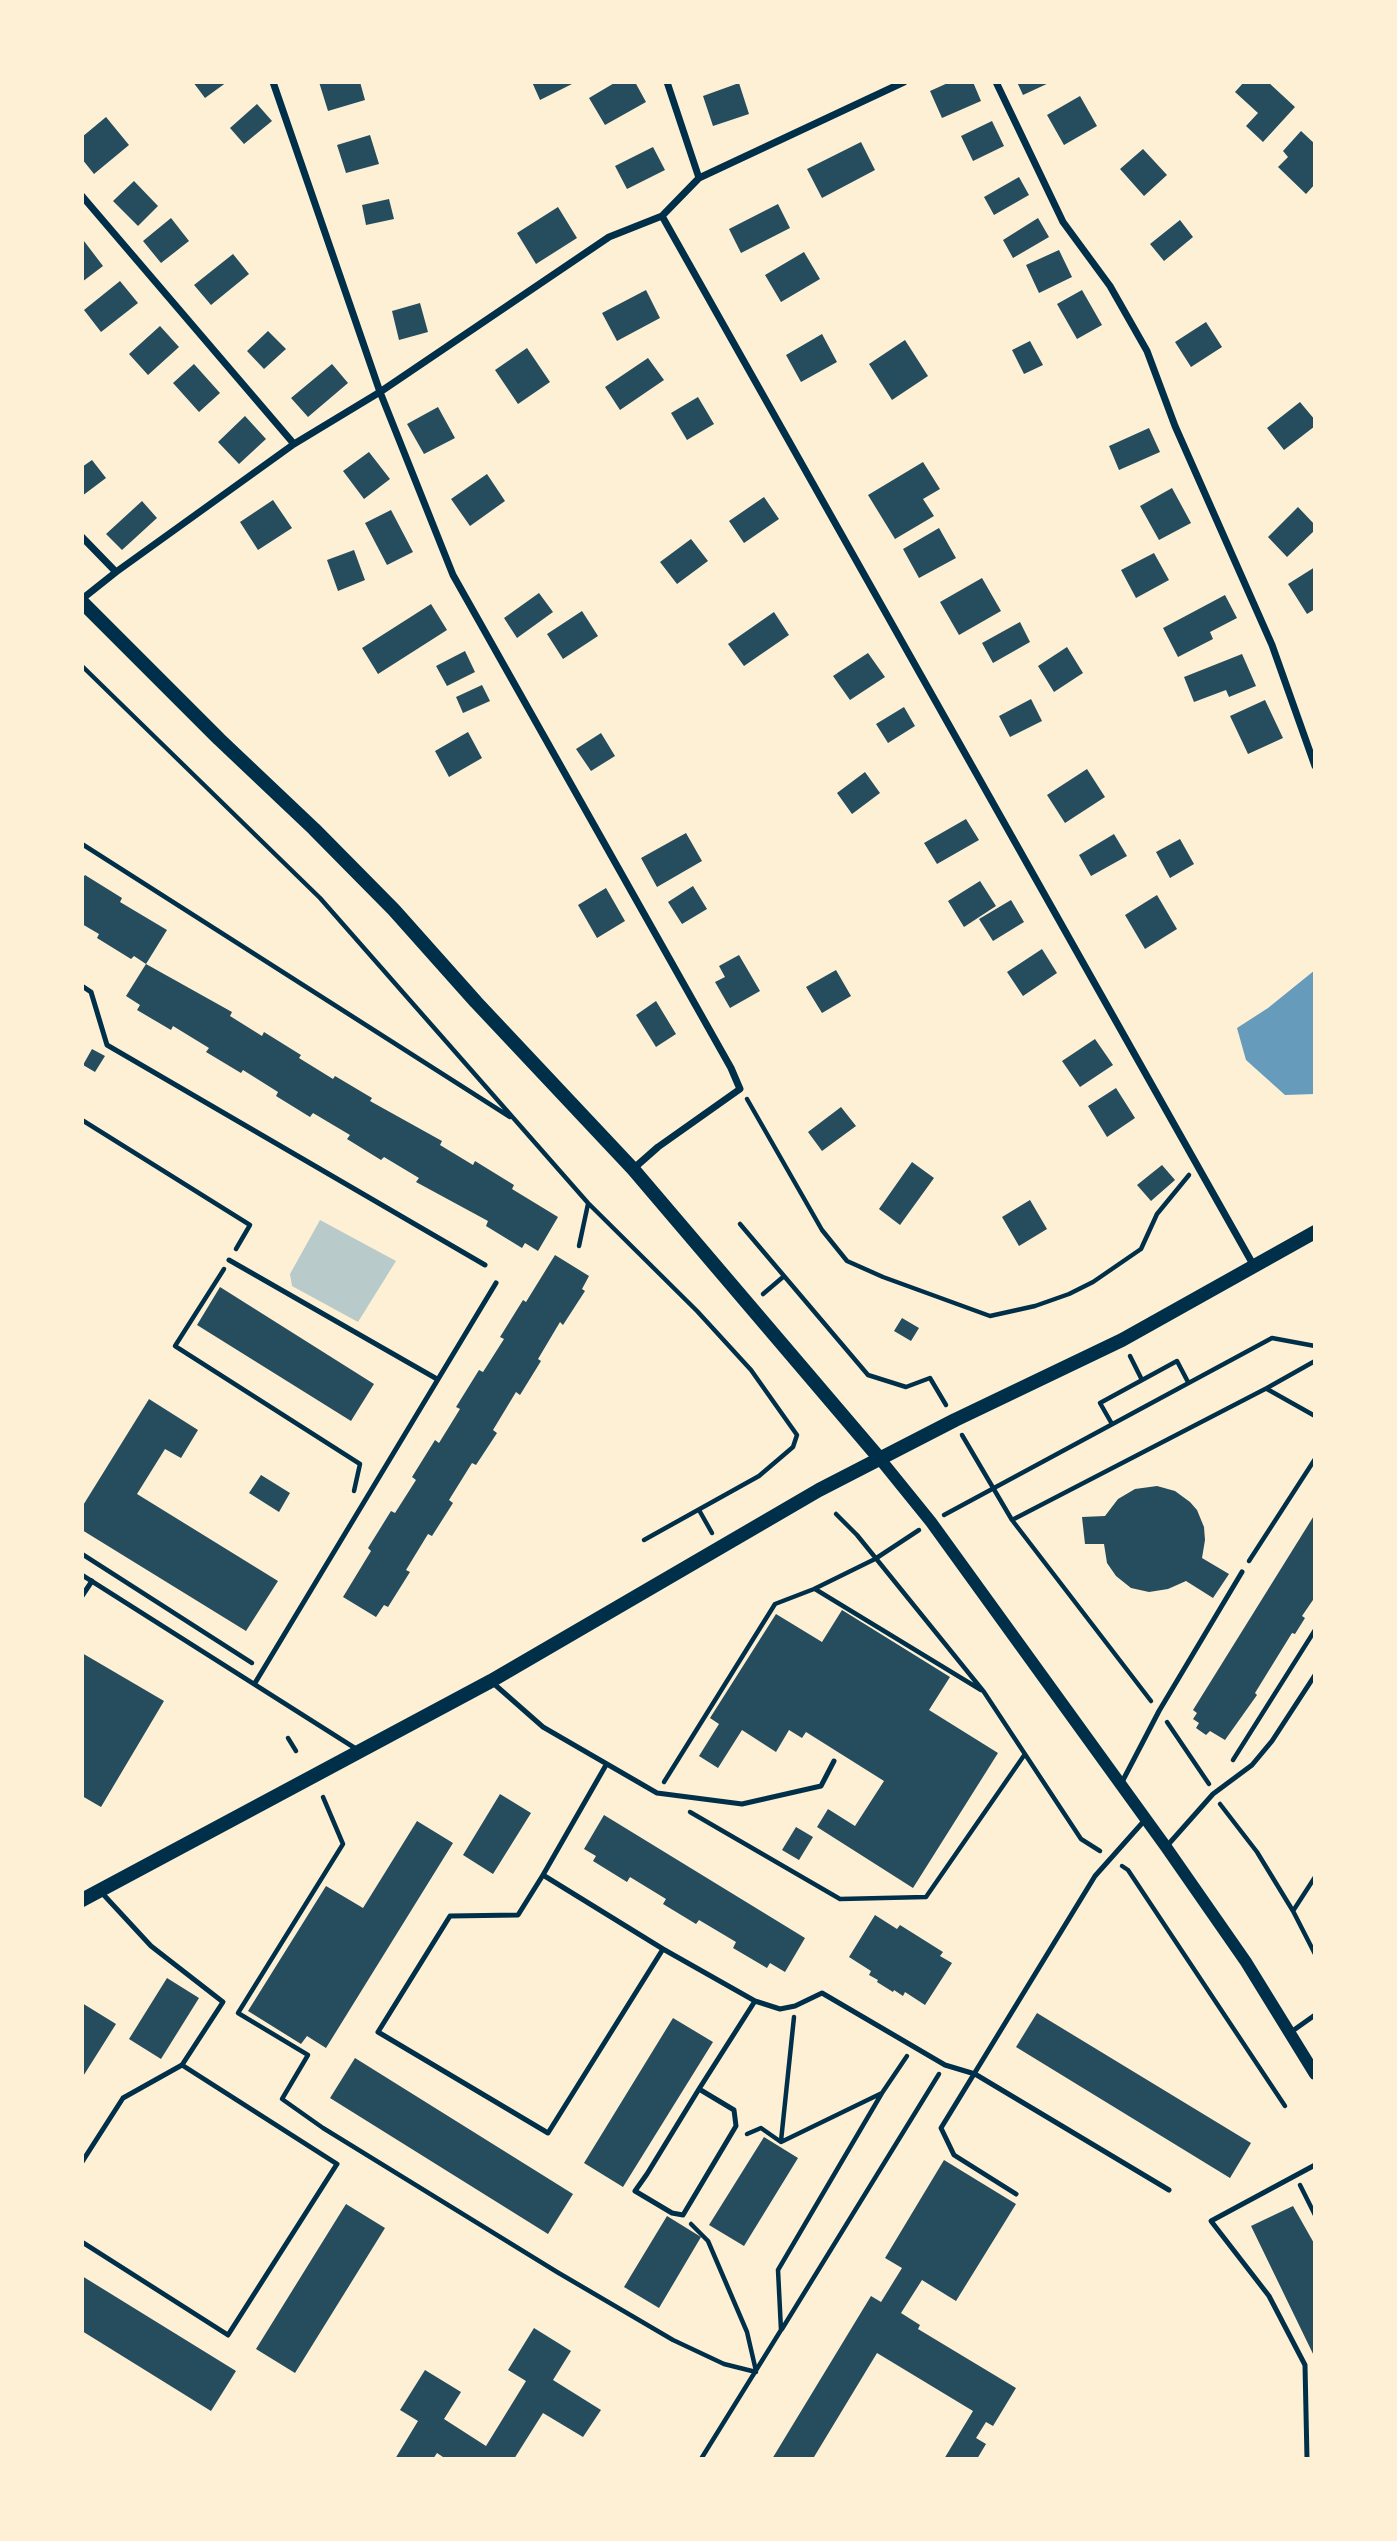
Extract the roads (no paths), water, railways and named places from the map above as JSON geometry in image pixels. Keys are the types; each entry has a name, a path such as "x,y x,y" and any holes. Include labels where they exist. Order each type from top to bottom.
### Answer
{"main road":[{"path":"82,600 394,910 475,1002 634,1169 880,1459"},
{"path":"82,1900 491,1681 819,1490 955,1420 1122,1340 1315,1231"}],"street":[{"path":"273,82 380,392 453,575 731,1068 740,1089 659,1147 634,1169"},
{"path":"667,82 699,178"},
{"path":"82,600 116,572 294,444 380,392 609,237 662,216 699,178 904,82"},
{"path":"996,82 1063,222 1110,286 1147,351 1175,426 1272,645 1315,766"},
{"path":"82,196 294,444"},
{"path":"662,216 1254,1266"},
{"path":"82,537 116,572"},
{"path":"880,1459 931,1522 1121,1783 1246,1962 1315,2074"}],"lane":[{"path":"82,986 91,992 107,1045 485,1265"},
{"path":"229,1259 437,1379"},
{"path":"256,1683 496,1283"},
{"path":"1121,1783 1159,1711 1242,1572"},
{"path":"82,1575 360,1751"},
{"path":"82,1596 92,1581"},
{"path":"1166,1847 1213,1794 1252,1765 1272,1741 1315,1675"},
{"path":"491,1681 543,1727 657,1793 742,1804 821,1786 834,1761"},
{"path":"606,1765 519,1915 450,1916 378,2032 548,2133 663,1949"},
{"path":"1016,2194 954,2155 941,2128 1095,1876 1146,1819"},
{"path":"543,1875 663,1949 755,2001 780,2009 795,2006 822,1993 945,2065 975,2074 1169,2190"},
{"path":"82,2162 122,2098 182,2065 223,2002 151,1946 100,1890"},
{"path":"699,2090 734,2110 736,2126 683,2215 672,2213 635,2191 755,2001"},
{"path":"1291,2032 1315,2015"},
{"path":"82,2242 228,2335 337,2164 182,2065"},
{"path":"1307,2459 1305,2365 1269,2296 1211,2221 1315,2165"}],"water":[{"path":"1315,970 1315,1094 1285,1095 1246,1060 1237,1028 1268,1008"}]}
